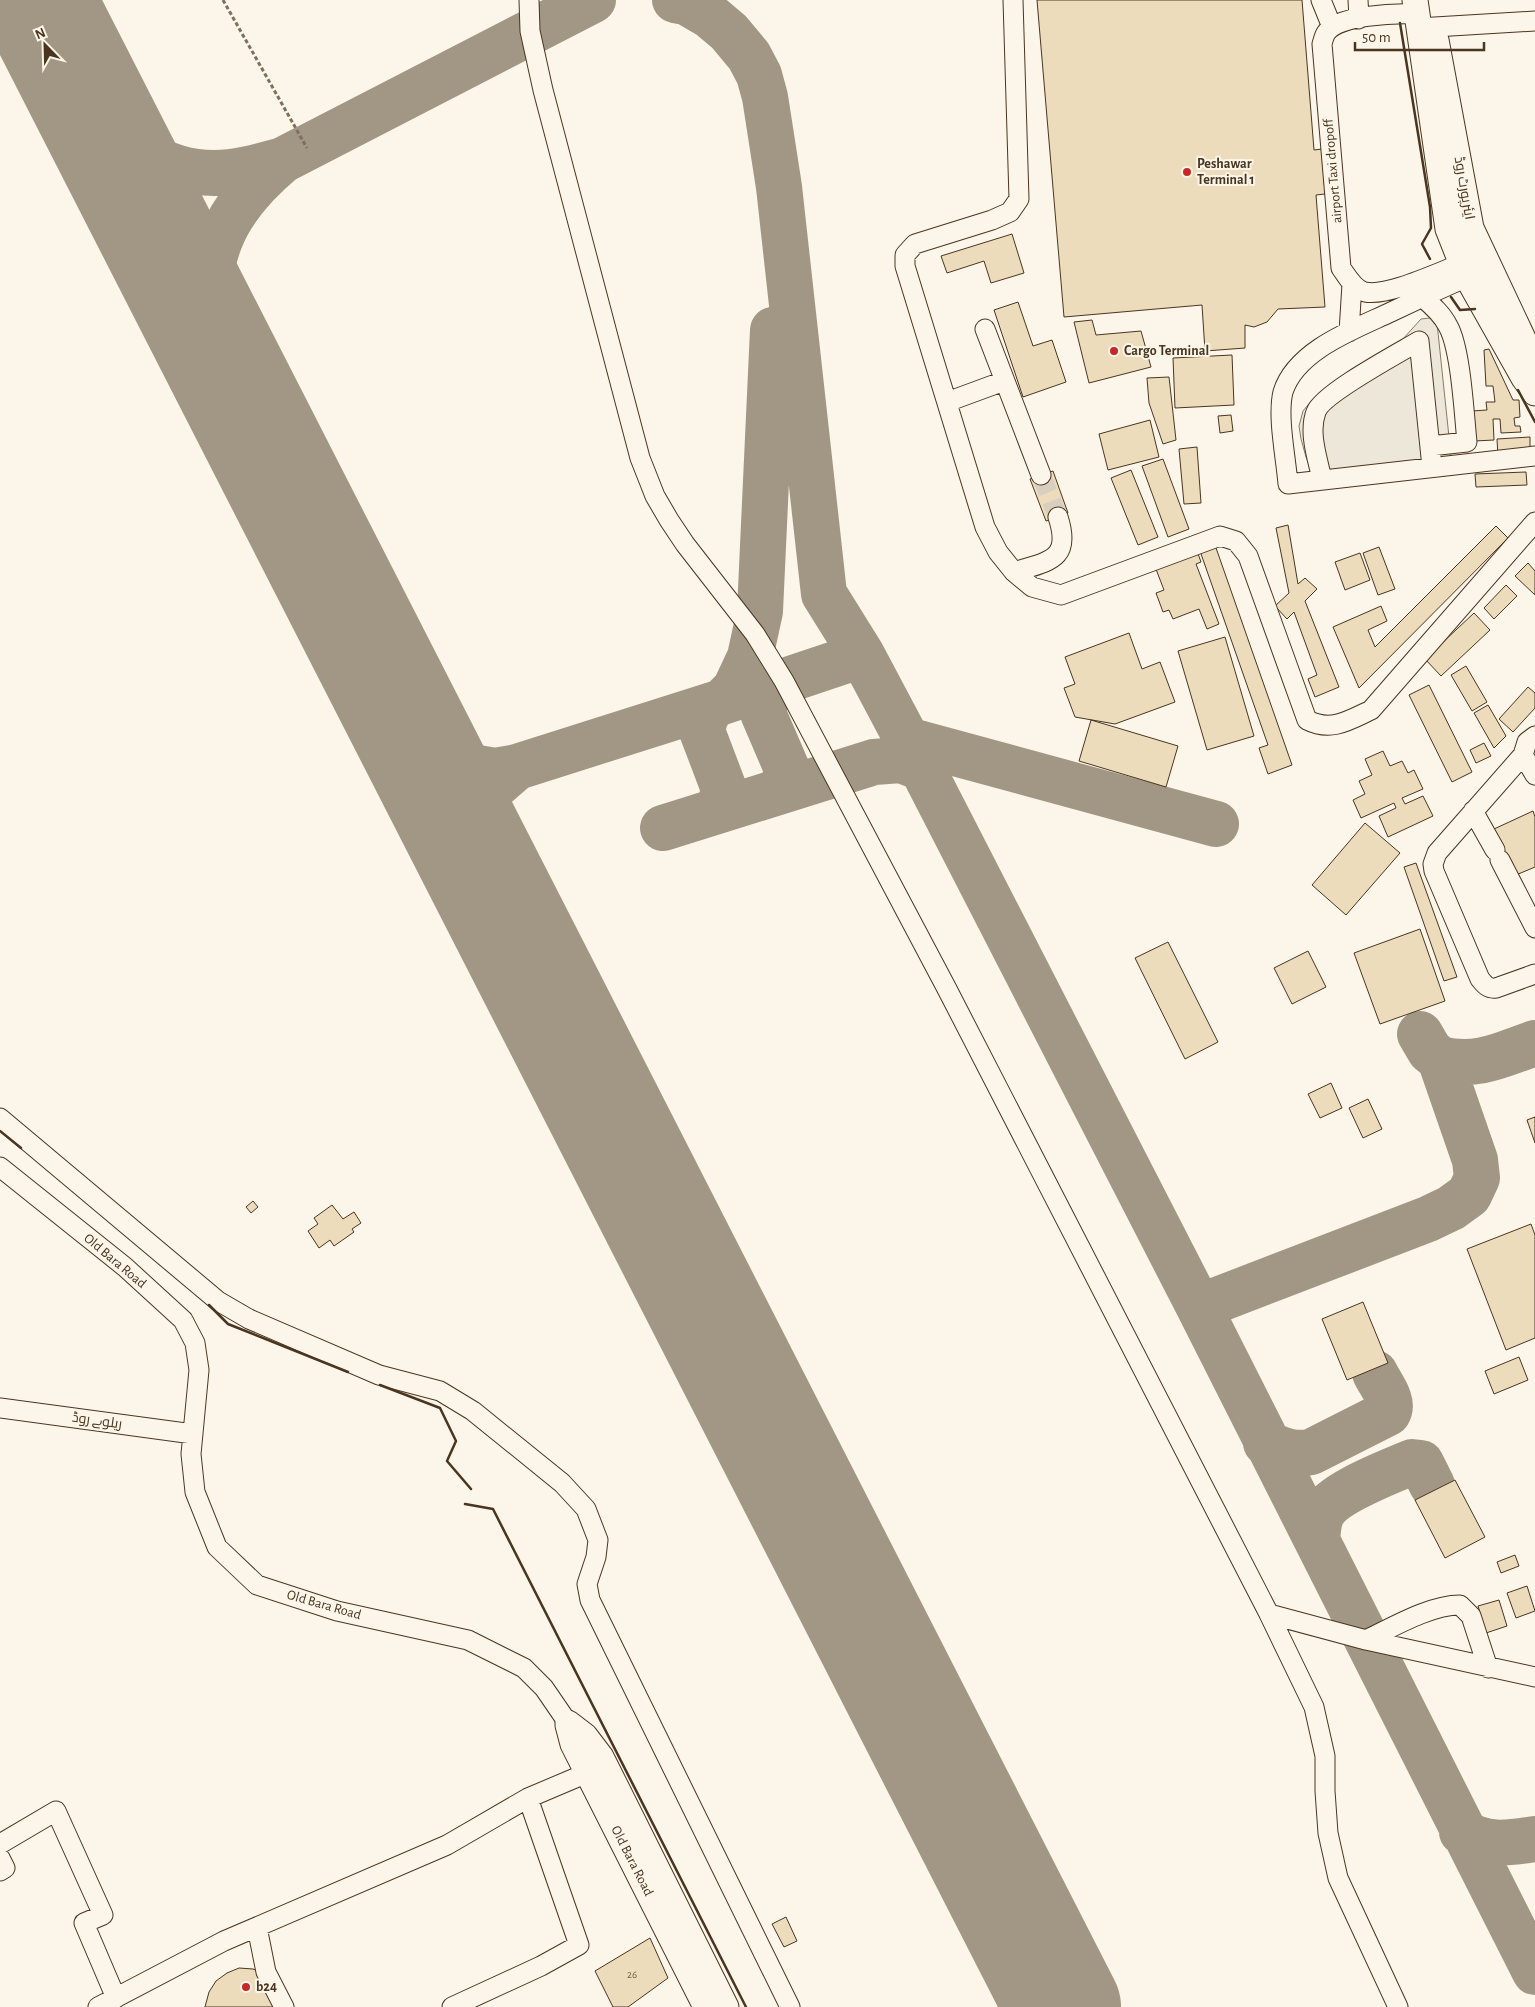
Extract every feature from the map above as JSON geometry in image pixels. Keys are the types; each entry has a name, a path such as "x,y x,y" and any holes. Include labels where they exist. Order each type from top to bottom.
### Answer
{"main road":[{"path":"1423,13 1448,229 1464,270 1524,378 1535,393"},
{"name":"ایئرپورٹ روڈ","path":"1423,13 1471,228 1535,364"},
{"path":"568,1722 585,1736 601,1757 726,2007"},
{"name":"Old Bara Road","path":"568,1722 573,1744 587,1773 706,2007"}],"street":[{"path":"528,0 530,32 543,90 640,458 655,496 685,544 755,634 784,681 947,989 1269,1614 1314,1707 1325,1756 1328,1833 1338,1878 1398,2007"},
{"path":"1013,0 1019,199 1010,212 992,220 915,244 905,255 905,266 985,527 998,552 1014,572 1032,586 1061,594 1220,536 1236,541 1248,556 1307,720 1320,727 1344,723 1371,710 1535,522"},
{"path":"1321,0 1332,27 1345,21 1359,9 1535,21"},
{"name":"airport Taxi dropoff","path":"1332,27 1326,33 1322,44 1342,268 1352,284"},
{"path":"1352,284 1364,292 1383,293 1464,270"},
{"path":"1464,270 1422,297 1334,339 1309,356 1294,372 1284,392 1281,412 1288,484 1535,456"},
{"path":"1349,332 1352,284"},
{"path":"1422,297 1442,316 1450,328 1456,354 1467,442 1430,446"},
{"path":"985,329 1041,475"},
{"path":"1322,480 1312,432 1316,411 1324,400 1419,341 1432,468"},
{"path":"947,402 1004,381"},
{"path":"1014,572 1057,556 1062,547 1064,534 1058,516"},
{"path":"1535,736 1527,742 1524,755 1437,853 1433,864 1434,871 1480,979 1484,984 1491,989 1535,974"},
{"path":"1524,755 1535,775"},
{"path":"1473,811 1535,928"},
{"path":"0,1118 218,1301 249,1319 379,1375 440,1391 473,1412 562,1483 586,1509 598,1540 596,1557 587,1584 590,1600 790,2007"},
{"name":"Old Bara Road","path":"0,1167 125,1268 183,1320 195,1343 199,1370 191,1454 196,1492 216,1547 257,1585 337,1611 468,1640 524,1668 544,1688 568,1722"},
{"name":"ریلوے روڈ","path":"0,1408 193,1434"},
{"path":"1366,1640 1396,1625 1439,1608 1460,1605 1471,1616 1488,1668"},
{"path":"1269,1614 1366,1640 1535,1677"},
{"path":"98,2007 224,1941 447,1845 528,1798 587,1773"},
{"path":"452,2007 541,1966 579,1945 528,1798"},
{"path":"0,1844 56,1811 103,1915 84,1923 116,1998"},
{"path":"0,1858 5,1868 0,1871"},
{"path":"257,1927 266,1972 284,2007"}],"path":[{"path":"223,0 307,148"}],"shaded area":[{"path":"1430,318 1437,323 1453,475 1318,487 1301,439 1299,426 1303,411 1312,400 1402,340 1421,319"}],"building":[{"name":"Peshawar Terminal 1","path":"1037,0 1302,0 1314,150 1322,149 1325,194 1316,195 1325,307 1278,309 1267,322 1254,327 1245,325 1245,348 1205,351 1202,305 1064,317"},
{"path":"1012,234 1024,273 991,283 984,261 947,273 941,256"},
{"path":"1018,302 1033,346 1052,340 1066,382 1023,397 994,310"},
{"name":"Cargo Terminal","path":"1092,320 1096,335 1141,331 1151,367 1089,383 1074,322"},
{"path":"1489,349 1513,400 1519,400 1520,417 1514,418 1515,426 1520,426 1521,432 1501,433 1500,419 1493,419 1494,440 1474,441 1472,411 1487,410 1486,402 1495,402 1493,386 1486,386 1484,350"},
{"path":"1232,355 1234,405 1175,408 1173,358"},
{"path":"1169,377 1176,440 1163,444 1149,403 1147,378"},
{"path":"1231,415 1233,431 1220,433 1218,416"},
{"path":"1150,420 1159,457 1108,470 1099,434"},
{"path":"1530,437 1530,455 1498,456 1497,439"},
{"path":"1197,447 1201,503 1184,504 1179,449"},
{"path":"1163,459 1189,529 1168,537 1142,466"},
{"path":"1131,470 1158,537 1138,545 1111,478"},
{"path":"1053,471 1068,513 1046,521 1030,479"},
{"path":"1526,472 1527,485 1476,487 1475,474"},
{"path":"1288,525 1298,584 1305,578 1317,589 1305,601 1339,687 1315,697 1308,679 1317,675 1294,612 1287,619 1275,606 1289,593 1276,528"},
{"path":"1496,526 1508,538 1359,688 1333,627 1381,606 1387,621 1368,630 1375,647"},
{"path":"1215,545 1292,765 1268,774 1259,748 1268,745 1200,551"},
{"path":"1379,547 1395,589 1378,595 1363,553"},
{"path":"1196,548 1201,562 1196,564 1219,624 1207,629 1199,609 1173,619 1169,610 1163,612 1156,593 1164,590 1154,564"},
{"path":"1360,553 1370,580 1345,590 1335,562"},
{"path":"1528,563 1535,571 1535,595 1515,576"},
{"path":"1506,585 1517,596 1494,619 1484,608"},
{"path":"1474,613 1490,630 1441,676 1425,659"},
{"path":"1129,633 1142,669 1160,662 1175,702 1115,724 1075,717 1064,688 1075,684 1065,657"},
{"path":"1225,637 1254,736 1207,750 1178,651"},
{"path":"1466,666 1487,702 1472,711 1451,675"},
{"path":"1429,685 1472,772 1452,782 1409,695"},
{"path":"1528,687 1535,693 1535,708 1513,732 1499,719"},
{"path":"1488,705 1506,736 1494,748 1474,713"},
{"path":"1091,720 1178,746 1166,787 1079,761"},
{"path":"1484,743 1491,756 1476,763 1470,750"},
{"path":"1383,751 1390,766 1402,761 1408,773 1414,770 1423,789 1402,798 1405,804 1423,796 1433,816 1388,837 1379,816 1396,808 1394,803 1361,818 1353,800 1365,794 1359,781 1372,775 1365,759"},
{"path":"1533,811 1535,817 1535,867 1516,875 1493,864 1488,852 1494,829"},
{"path":"1365,823 1400,853 1346,915 1312,885"},
{"path":"1416,863 1457,977 1444,981 1404,867"},
{"path":"1420,929 1445,1001 1380,1024 1354,953"},
{"path":"1168,942 1218,1042 1185,1059 1135,958"},
{"path":"1308,951 1326,987 1292,1004 1274,968"},
{"path":"1331,1083 1342,1108 1320,1118 1308,1094"},
{"path":"1368,1099 1382,1129 1363,1138 1349,1108"},
{"path":"1535,1117 1535,1143 1527,1120"},
{"path":"253,1201 258,1207 251,1213 246,1207"},
{"path":"332,1205 343,1219 354,1212 361,1223 352,1229 354,1232 334,1246 330,1240 319,1248 308,1231 318,1224 314,1218"},
{"path":"1531,1224 1535,1235 1535,1338 1506,1350 1467,1249"},
{"path":"1363,1302 1388,1363 1347,1380 1322,1319"},
{"path":"1519,1357 1528,1380 1494,1394 1485,1371"},
{"path":"1455,1480 1485,1537 1445,1558 1415,1500"},
{"path":"1515,1555 1519,1566 1501,1573 1497,1562"},
{"path":"1527,1586 1535,1611 1516,1618 1507,1593"},
{"path":"1499,1600 1507,1626 1486,1633 1478,1606"},
{"path":"786,1917 797,1941 784,1947 772,1924"},
{"path":"650,1938 668,1978 628,2007 613,2007 595,1971"},
{"name":"b24","path":"239,1968 253,1969 265,1973 286,2007 205,2007 209,1992 216,1981 227,1973"}],"taxiway":[{"path":"220,355 210,298 212,270 216,251 232,217 254,187 268,173 283,160 593,0"},
{"path":"675,0 686,2 710,16 729,32 749,56 759,75 765,97 779,187 824,594 862,655 922,768 1199,1307 1535,1972"},
{"path":"90,104 129,143 144,153 176,168 195,172 223,173 249,169 283,160"},
{"path":"722,702 735,689 750,657 760,611 773,330"},
{"path":"425,759 495,771 517,767 862,655"},
{"path":"773,685 767,694 763,713 787,769 785,779 779,791"},
{"path":"713,705 705,718 702,731 724,789 716,811"},
{"path":"907,740 1216,824"},
{"path":"663,828 874,762 901,760 922,768"},
{"path":"459,826 470,808 517,767"},
{"path":"1199,1307 1428,1219 1451,1208 1469,1195 1477,1178 1475,1160 1440,1059 1430,1051 1420,1034"},
{"path":"1440,1059 1466,1062 1489,1059 1535,1043"},
{"path":"1266,1443 1288,1451 1299,1453 1311,1452 1388,1413 1390,1403 1375,1373"},
{"path":"1317,1540 1320,1520 1328,1506 1337,1498 1376,1477 1412,1462 1421,1463 1432,1485"},
{"path":"1462,1832 1480,1840 1498,1843 1535,1839"}],"runway":[{"path":"37,0 1063,2007"}],"tunnel":[{"path":"1041,475 1058,517"}],"wall":[{"path":"1400,23 1430,207 1431,228 1422,244 1430,259"},
{"path":"1451,297 1460,310 1475,309"},
{"path":"1518,390 1535,422"},
{"path":"0,1131 21,1148"},
{"path":"209,1305 228,1324 348,1372"},
{"path":"380,1385 440,1408 456,1441 447,1461 471,1489"},
{"path":"465,1504 493,1509 746,2007"}],"place":[{"name":"Peshawar Terminal 1","path":"1187,172"},
{"name":"Cargo Terminal","path":"1114,351"},
{"name":"b24","path":"246,1987"}]}
